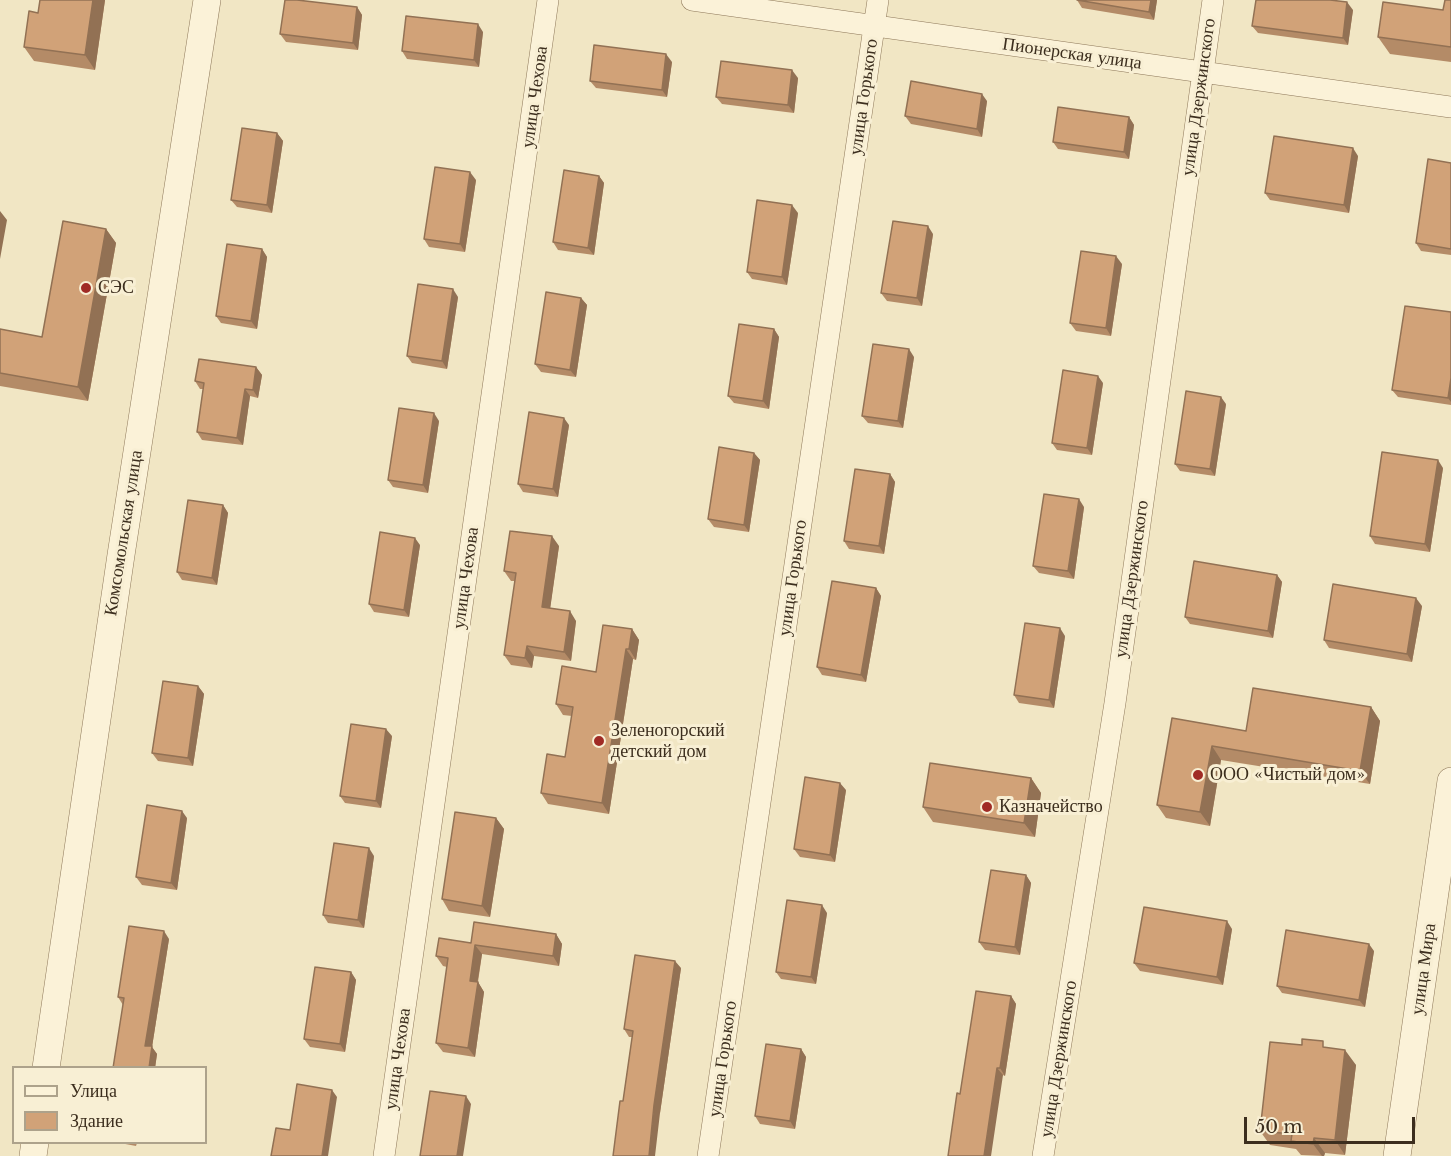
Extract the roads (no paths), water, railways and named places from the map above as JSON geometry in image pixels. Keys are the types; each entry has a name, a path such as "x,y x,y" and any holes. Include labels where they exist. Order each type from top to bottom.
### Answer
{"street":[{"name":"Комсомольская улица","path":"46,1066 121,555 207,0"},
{"name":"улица Чехова","path":"384,1156 548,0"},
{"name":"Пионерская улица","path":"692,0 1451,107"},
{"name":"улица Горького","path":"708,1156 878,0"},
{"name":"улица Дзержинского","path":"1043,1156 1115,703 1213,0"},
{"name":"улица Мира","path":"1397,1156 1451,781"}],"place":[{"name":"СЭС","path":"86,288"},
{"name":"Зеленогорский детский дом","path":"599,741"},
{"name":"ООО «Чистый дом»","path":"1198,775"},
{"name":"Казначейство","path":"987,807"}]}
